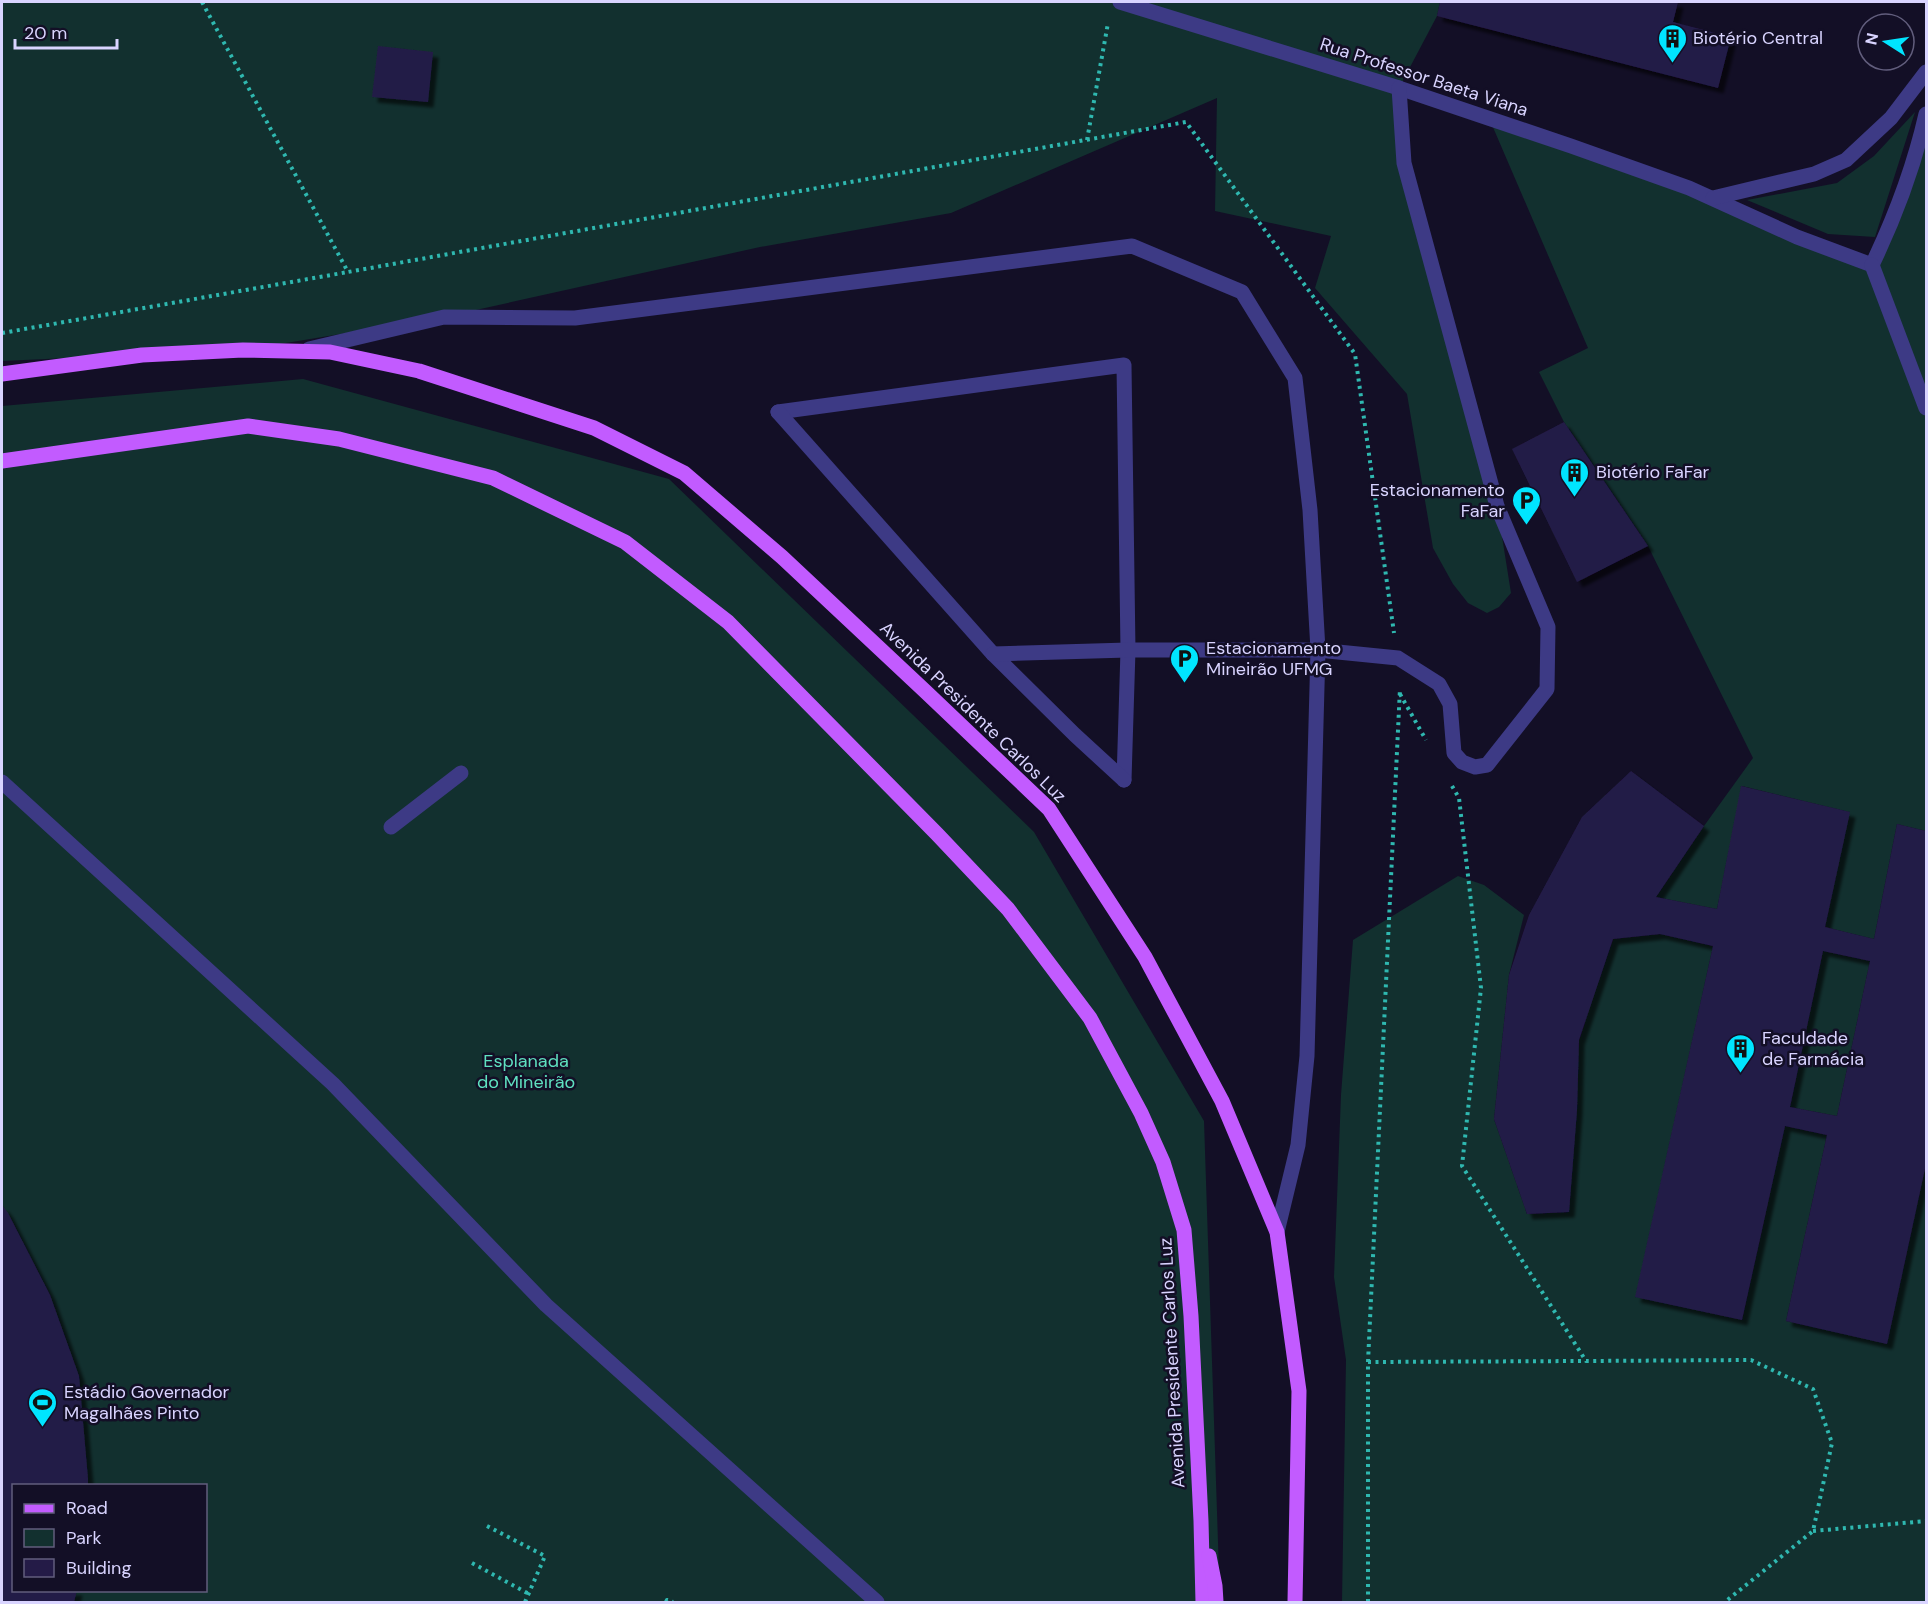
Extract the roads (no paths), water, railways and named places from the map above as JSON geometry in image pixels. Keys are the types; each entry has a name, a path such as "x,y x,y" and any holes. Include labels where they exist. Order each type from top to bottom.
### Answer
{"main road":[{"name":"Avenida Presidente Carlos Luz","path":"2,374 142,356 243,350 330,352 419,371 594,428 684,472 782,557 1049,809 1145,957 1222,1101 1277,1232 1299,1391 1294,1602"},
{"name":"Avenida Presidente Carlos Luz","path":"2,460 248,426 339,439 493,478 625,542 728,622 1008,909 1090,1018 1141,1113 1163,1162 1184,1230 1191,1316 1201,1521"},
{"path":"1201,1521 1203,1602"},
{"path":"1201,1521 1215,1586 1216,1602"}],"street":[{"name":"Rua Professor Baeta Viana","path":"1115,7 1399,88 1581,150 1689,188 1797,237 1872,265"},
{"path":"1713,198 1814,174 1846,160 1891,118 1926,72"},
{"path":"993,654 1128,650 1318,650 1398,658 1439,684 1450,704 1454,753 1462,762 1475,767 1487,765 1547,689 1548,627 1497,506 1404,163 1399,88"},
{"path":"1926,114 1909,180 1872,265 1926,408"},
{"path":"300,351 444,317 575,318 1132,246 1242,292 1295,378 1310,510 1318,650 1306,1056 1298,1145 1277,1232"},
{"path":"1124,365 1128,650 1124,780 993,654 778,412 1124,365"},
{"path":"391,827 461,773"},
{"path":"2,782 333,1084 546,1305 877,1602"}],"place":[{"name":"Biotério Central","path":"1672,64"},
{"name":"Biotério FaFar","path":"1575,498"},
{"name":"Estacionamento FaFar","path":"1526,526"},
{"name":"Estacionamento Mineirão UFMG","path":"1185,684"},
{"name":"Faculdade de Farmácia","path":"1741,1074"},
{"name":"Estádio Governador Magalhães Pinto","path":"43,1428"}],"park label":[{"name":"Esplanada do Mineirão","path":"526,1071"}]}
